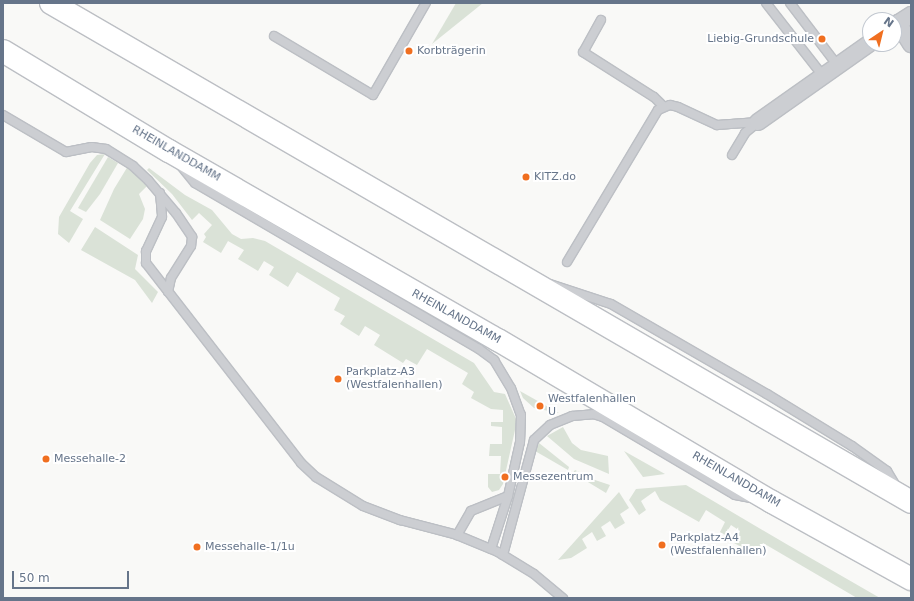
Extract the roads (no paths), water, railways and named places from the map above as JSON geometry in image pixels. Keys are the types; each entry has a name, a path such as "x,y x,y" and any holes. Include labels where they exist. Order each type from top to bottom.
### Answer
{"main road":[{"path":"51,3 906,499"},
{"name":"RHEINLANDDAMM","path":"3,51 169,151 498,340 772,502 911,579"}],"street":[{"path":"902,23 911,44"},
{"path":"758,122 862,49"}],"lane":[{"path":"274,36 373,95 426,3"},
{"path":"766,3 823,76"},
{"path":"790,3 838,66"},
{"path":"601,20 583,52 654,97 663,106 678,107 717,126 758,122"},
{"path":"567,262 658,110 663,106"},
{"path":"3,115 66,152 92,147 109,151 140,172 160,194 190,234 192,241 171,278 168,292"},
{"path":"732,155 745,133 758,122"},
{"path":"169,151 195,183 479,349 494,360 511,388 522,418 520,442 508,496 492,549"},
{"path":"160,194 162,217 147,246 145,259 168,292 301,463 316,477 347,497 381,514 457,535 492,549 534,574 563,598"},
{"path":"503,555 534,440 550,425 572,416 593,414 603,417 736,495 772,502"},
{"path":"457,535 471,511 508,496"}],"place":[{"name":"Liebig-Grundschule","path":"822,39"},
{"name":"Korbträgerin","path":"409,51"},
{"name":"KITZ.do","path":"526,177"},
{"name":"Parkplatz-A3 (Westfalenhallen)","path":"338,379"},
{"name":"Westfalenhallen U","path":"540,406"},
{"name":"Messehalle-2","path":"46,459"},
{"name":"Messezentrum","path":"505,477"},
{"name":"Parkplatz-A4 (Westfalenhallen)","path":"662,545"},
{"name":"Messehalle-1/1u","path":"197,547"}]}
